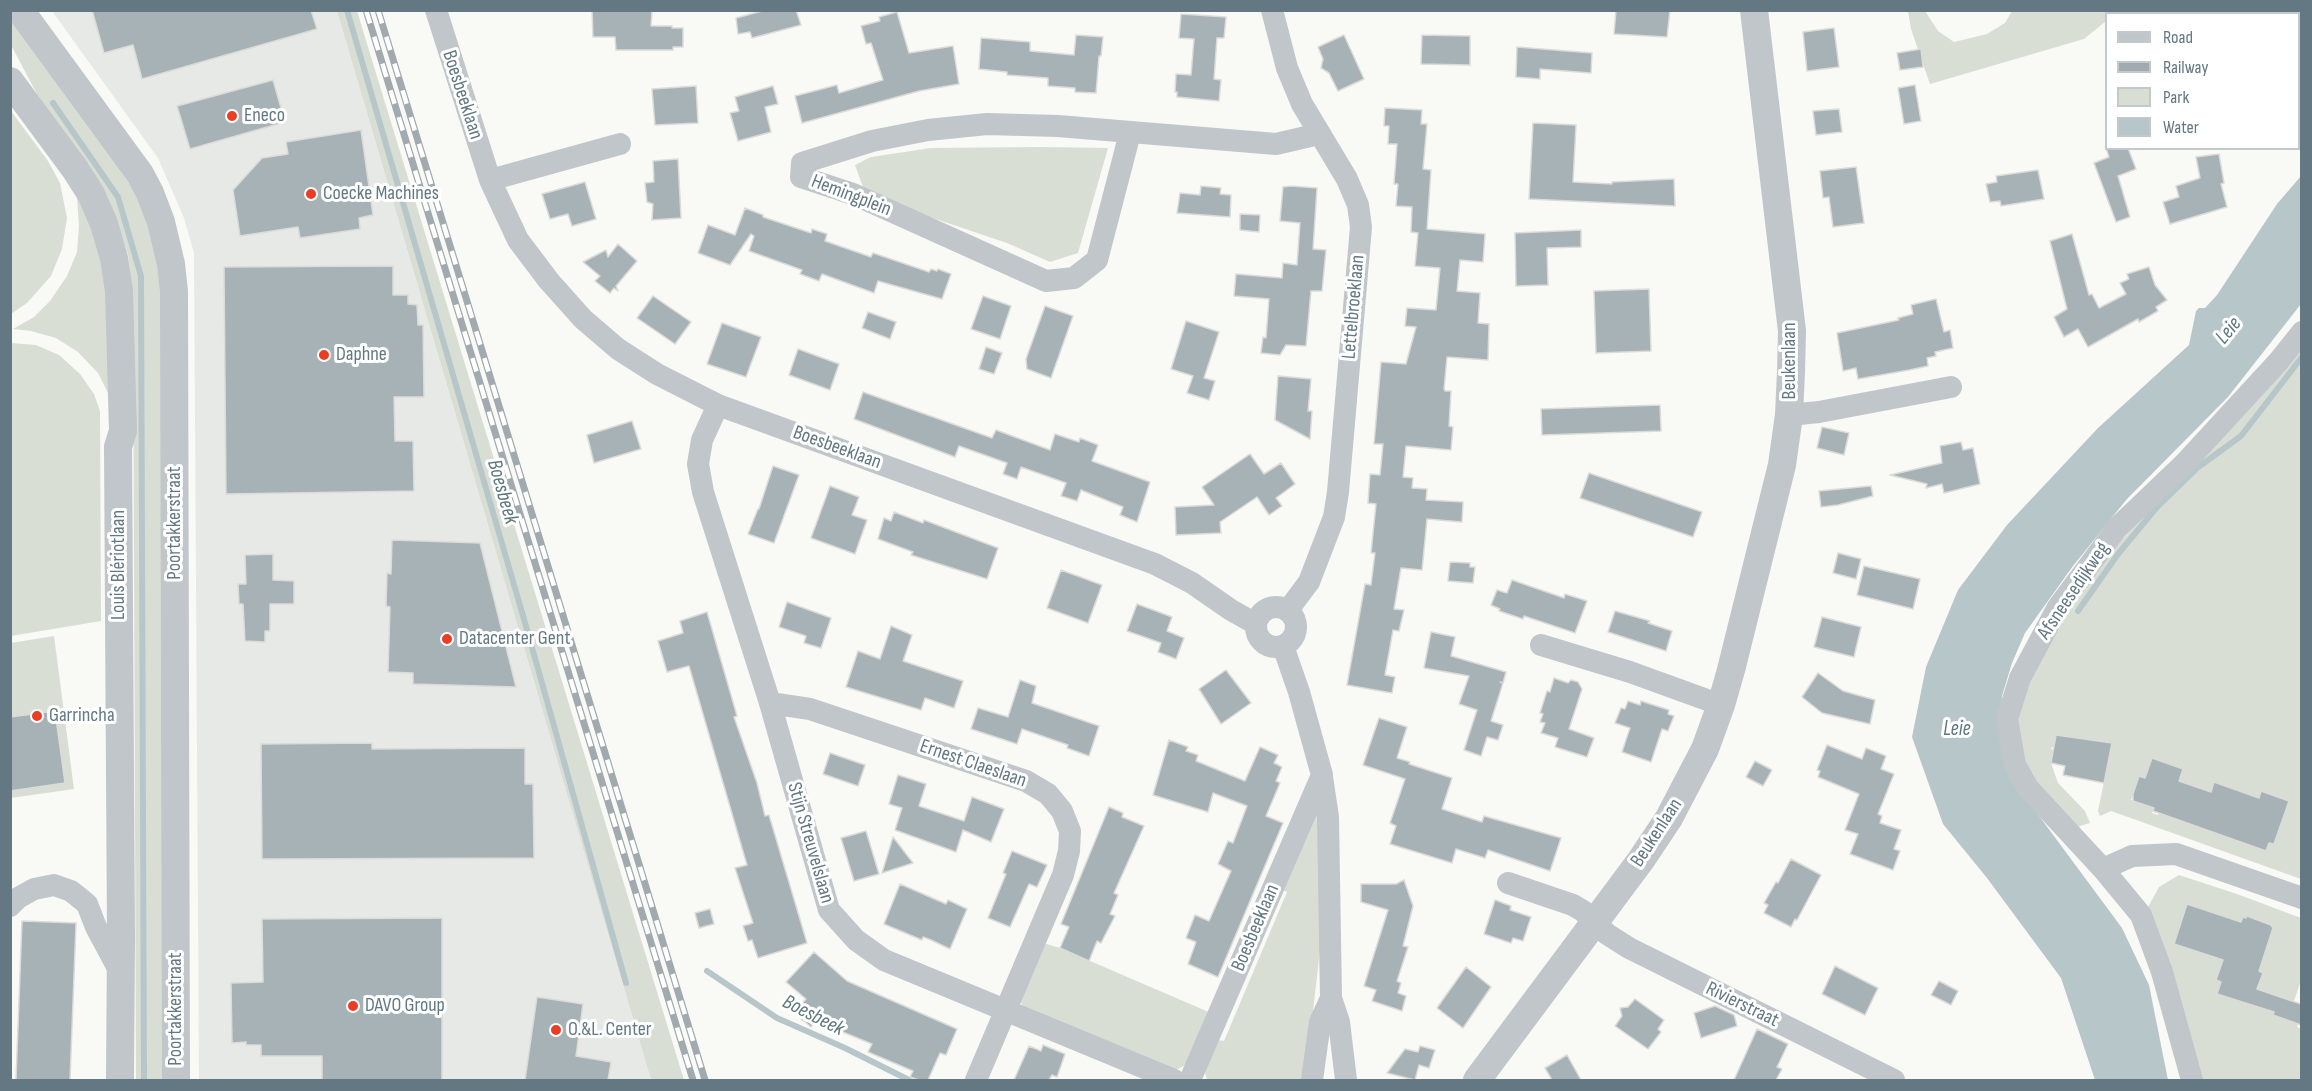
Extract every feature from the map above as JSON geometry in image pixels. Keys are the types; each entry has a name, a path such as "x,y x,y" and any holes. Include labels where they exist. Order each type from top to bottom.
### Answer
{"street":[{"name":"Poortakkerstraat","path":"20,10 140,174 161,222 171,264 174,291 176,1080"},
{"name":"Boesbeeklaan","path":"436,10 490,180 518,240 583,320 618,349 657,374 718,405 1155,564 1192,583 1256,624 1263,643 1276,647 1282,646"},
{"name":"Lettelbroeklaan","path":"1272,10 1287,68 1302,104 1347,179 1358,205 1361,227 1334,517 1309,582 1288,610"},
{"name":"Beukenlaan","path":"1477,1080 1641,860 1669,818 1705,749 1721,705 1770,517 1790,415 1792,331 1754,10"},
{"name":"Louis Blériotlaan","path":"10,81 91,194 110,246 119,291 123,431 118,447 120,1080"},
{"name":"Hemingplein","path":"1130,133 1097,260 1074,278 1046,281 853,194 801,177 802,163 872,141 928,130 987,124 1058,126 1276,144 1319,134"},
{"path":"490,180 620,144"},
{"name":"Afsneesedijkweg","path":"2192,1080 2162,972 2141,915 2103,869 2028,788 2015,765 2007,718 2020,678 2058,607 2116,528 2185,463 2278,362 2301,332"},
{"path":"1790,415 1819,412 1951,387"},
{"name":"Stijn Streuvelslaan","path":"718,405 702,440 698,464 703,492 770,703 829,910 856,940 884,960 1174,1080"},
{"path":"1256,624 1259,616 1272,607 1288,610 1293,616 1296,630 1289,643 1282,646 1299,692 1322,776 1328,817 1331,998 1339,1022 1346,1080"},
{"path":"1541,645 1630,672 1721,705"},
{"name":"Ernest Claeslaan","path":"770,703 810,709 1026,781 1048,794 1062,812 1070,831 1069,851 1063,874 976,1080"},
{"name":"Boesbeeklaan","path":"1190,1080 1322,776"},
{"path":"2103,869 2132,856 2176,854 2301,898"},
{"path":"1508,883 1573,905 1595,922"},
{"path":"10,906 18,898 34,889 54,885 71,891 87,904 96,927 119,970"},
{"name":"Rivierstraat","path":"1595,922 1606,934 1629,948 1894,1080"},
{"path":"1312,1080 1320,1022 1331,998"}],"shaded area":[{"path":"52,11 337,11 651,1080 199,1080 194,253 184,218 158,158"}],"green space":[{"path":"10,11 140,190 162,254 169,1080 136,1080 133,299 128,254 117,222 38,96 11,45"},
{"path":"337,11 357,11 684,1080 651,1080"},
{"path":"1908,11 1925,11 1938,31 1954,42 1987,34 2005,23 2012,11 2119,11 2105,12 2105,22 2084,39 1930,84 1911,29"},
{"path":"11,111 48,161 60,183 67,218 62,249 51,276 27,303 11,314"},
{"path":"931,148 1108,148 1078,253 1050,262 1007,243 906,209 864,190 855,165 871,157"},
{"path":"80,196 107,273 108,393 98,373 78,352 56,338 13,329 34,317 50,301 67,276 77,252 79,226 77,197"},
{"path":"11,343 36,345 59,355 80,374 94,394 100,411 101,621 11,636"},
{"path":"2301,345 2301,879 2111,811 2100,816 2098,811 2112,743 2056,735 2054,746 2051,748 2053,751 2051,763 2058,783 2085,811 2090,823 2074,828 2030,778 2017,735 2019,710 2038,656 2067,607 2113,549","holes":["2152,758 2175,766 2158,815 2152,813 2154,808 2131,800 2139,777 2145,778","2214,782 2233,789 2217,834 2184,822 2197,788 2211,792","2261,791 2289,801 2274,844 2269,843 2266,851 2243,843"]},
{"name":"Garrincha","path":"54,636 74,789 11,798 11,643"},
{"path":"1312,815 1319,816 1321,942 1305,1080 1207,1080 1205,1072 1217,1040 1224,1041 1287,892 1281,889"},
{"path":"2179,875 2301,918 2301,980 2294,1001 2279,997 2273,1015 2298,1024 2297,1027 2301,1029 2301,1080 2198,1080 2147,909 2159,887","holes":["2247,916 2271,924 2273,928 2259,971 2263,973 2256,994 2216,980 2232,934 2237,935 2243,917"]},
{"path":"1043,943 1060,948 1211,1013 1186,1065 1178,1069 1170,1069 1023,1006 1020,1001"}],"water":[{"name":"Leie","path":"2301,176 2301,304 2228,397 2127,499 2073,566 2025,633 2012,663 2002,696 2000,740 2011,778 2122,928 2149,985 2168,1080 2095,1080 2061,978 1987,878 1943,824 1912,737 1926,667 1958,590 2007,525 2098,428 2189,345 2196,311 2199,308 2205,308 2217,295 2277,204"}],"building":[{"path":"92,10 311,10 317,29 142,79 133,45 104,53"},
{"path":"592,10 652,10 651,26 683,28 683,47 673,47 673,50 616,50 615,37 593,37"},
{"path":"766,10 796,10 801,25 752,38 750,32 738,34 736,18"},
{"path":"1616,10 1670,10 1667,37 1614,34"},
{"path":"897,12 909,53 953,46 959,84 919,91 802,123 795,96 837,85 839,93 883,80 871,43 866,44 861,26 880,21 879,17"},
{"path":"1181,14 1226,17 1224,38 1217,38 1214,79 1221,80 1219,101 1177,97 1176,74 1191,75 1194,39 1179,38"},
{"path":"1834,28 1839,67 1807,71 1803,32"},
{"path":"1076,35 1103,37 1096,93 1075,92 1075,88 1048,86 1048,78 1007,75 1007,72 979,69 981,38 1030,42 1030,51 1074,55"},
{"path":"1344,35 1364,79 1338,91 1329,73 1321,68 1323,59 1318,47"},
{"path":"1422,35 1470,36 1470,65 1421,64"},
{"path":"1517,47 1592,53 1591,73 1540,69 1540,79 1516,77"},
{"path":"1921,49 1923,67 1900,70 1897,53"},
{"name":"Eneco","path":"273,80 285,122 190,149 177,106"},
{"path":"1915,85 1921,121 1904,124 1898,88"},
{"path":"696,86 698,123 655,125 652,89"},
{"path":"773,86 778,104 765,107 771,132 738,141 730,113 739,111 735,97"},
{"path":"1385,108 1422,110 1421,124 1427,124 1423,169 1431,170 1427,229 1485,234 1483,262 1460,260 1457,291 1480,293 1478,323 1489,324 1488,360 1447,357 1444,389 1451,391 1449,426 1453,427 1451,450 1406,446 1403,477 1413,478 1412,488 1427,489 1426,500 1463,502 1462,522 1427,519 1422,570 1401,568 1394,609 1404,610 1399,631 1393,630 1385,675 1395,677 1392,693 1347,685 1365,584 1371,585 1375,553 1371,553 1376,504 1368,503 1370,474 1380,475 1383,444 1374,444 1381,362 1406,364 1416,327 1405,326 1407,308 1436,310 1440,268 1415,266 1418,233 1411,232 1412,207 1396,206 1398,184 1394,184 1397,144 1388,144 1389,126 1384,126"},
{"path":"1839,109 1842,132 1816,135 1813,111"},
{"path":"1533,123 1576,125 1573,182 1612,184 1612,182 1674,179 1675,206 1529,199"},
{"name":"Coecke Machines","path":"361,130 373,215 359,218 360,229 300,238 298,227 240,236 233,190 262,158 288,154 286,142"},
{"path":"2107,150 2129,150 2136,169 2118,176 2130,217 2116,222 2094,163 2109,157"},
{"path":"2219,154 2224,183 2221,184 2227,207 2170,224 2163,202 2179,197 2176,186 2200,178 2196,157"},
{"path":"678,159 681,218 652,220 653,204 647,202 645,183 654,182 653,161"},
{"path":"1856,167 1864,223 1833,227 1829,197 1823,198 1820,171"},
{"path":"2038,170 2044,199 2001,206 2000,201 1990,202 1986,184 1997,182 1996,176"},
{"path":"585,182 596,219 572,226 568,214 550,219 542,194"},
{"path":"1201,186 1221,188 1220,194 1231,195 1230,217 1177,213 1180,193 1200,195"},
{"path":"1283,187 1317,188 1313,249 1326,250 1322,291 1311,291 1306,346 1286,345 1280,355 1261,353 1263,337 1266,338 1269,299 1234,296 1236,274 1282,278 1283,263 1297,265 1300,223 1280,221"},
{"path":"745,208 763,217 811,233 812,229 827,234 825,241 871,257 873,253 929,272 931,269 937,271 938,269 951,274 942,299 878,281 874,293 822,274 819,281 800,274 802,270 749,251 754,236 751,234 730,265 698,253 708,225 735,235"},
{"path":"1240,214 1260,215 1259,232 1240,230"},
{"path":"1581,230 1581,247 1547,248 1548,285 1516,286 1515,233"},
{"path":"2072,234 2089,295 2092,294 2099,308 2126,294 2120,283 2129,279 2127,274 2149,267 2155,285 2167,300 2156,307 2158,311 2139,322 2138,319 2088,347 2078,329 2064,337 2054,317 2067,309 2050,241"},
{"path":"618,244 637,261 616,286 618,291 614,288 610,293 595,281 600,276 583,262 606,250 608,257"},
{"name":"Daphne","path":"393,266 393,295 408,295 408,304 417,305 418,325 423,325 424,397 394,397 395,441 413,441 414,491 226,494 224,267"},
{"path":"1649,289 1651,351 1596,353 1594,291"},
{"path":"653,296 691,322 675,344 637,318"},
{"path":"983,296 1011,306 1000,339 971,329"},
{"path":"1936,299 1944,332 1950,330 1953,348 1935,352 1936,356 1927,358 1928,366 1909,370 1858,379 1856,368 1843,371 1837,333 1899,320 1898,318 1913,314 1911,305"},
{"path":"1045,306 1073,316 1051,378 1027,369 1026,359"},
{"path":"868,312 896,322 890,339 862,328"},
{"path":"1186,321 1219,332 1204,378 1215,381 1209,400 1187,393 1193,376 1171,369"},
{"path":"722,323 761,337 746,377 707,364"},
{"path":"986,347 1002,353 994,374 979,369"},
{"path":"798,349 839,364 830,390 789,375"},
{"path":"1278,376 1311,379 1308,411 1312,411 1310,439 1275,420"},
{"path":"863,392 992,438 996,430 1050,450 1055,434 1079,442 1080,438 1098,445 1092,461 1150,482 1137,522 1120,515 1123,507 1081,490 1077,501 1061,496 1066,483 1021,467 1017,479 1003,474 1007,463 959,446 955,457 854,419"},
{"path":"1660,405 1661,431 1542,435 1541,409"},
{"path":"632,421 641,449 594,463 587,435"},
{"path":"1822,427 1849,433 1844,455 1817,448"},
{"path":"1961,442 1963,450 1973,448 1980,484 1944,493 1942,484 1926,488 1927,484 1890,475 1942,463 1940,446"},
{"path":"1250,454 1264,474 1281,463 1295,484 1276,498 1282,506 1269,515 1257,497 1220,522 1221,533 1176,535 1175,507 1214,505 1202,487"},
{"path":"773,466 799,475 774,543 748,534"},
{"path":"1589,473 1702,512 1693,537 1580,498"},
{"path":"830,486 859,497 852,515 867,520 855,554 811,538"},
{"path":"1871,486 1873,496 1821,507 1819,491"},
{"path":"894,512 923,523 924,520 998,548 987,579 911,555 913,552 878,539 884,518 891,521"},
{"name":"Datacenter Gent","path":"392,540 480,543 516,687 413,684 413,673 388,672 390,607 386,606 387,573 391,574"},
{"path":"1838,553 1861,559 1856,579 1833,573"},
{"path":"273,554 273,580 294,581 294,604 270,604 270,631 265,631 265,642 245,641 243,604 239,604 238,584 246,584 245,555"},
{"path":"1450,562 1470,563 1470,567 1475,567 1473,583 1448,581"},
{"path":"1864,566 1920,579 1913,609 1857,595"},
{"path":"1061,570 1102,585 1088,623 1047,608"},
{"path":"1512,580 1564,598 1565,594 1587,601 1575,633 1524,616 1523,619 1499,611 1500,609 1491,605 1497,590 1507,593"},
{"path":"787,602 831,618 821,648 804,643 806,636 779,627"},
{"path":"1137,604 1172,617 1167,631 1184,638 1176,659 1158,652 1161,643 1127,631"},
{"path":"1615,611 1650,621 1648,623 1672,631 1666,651 1608,632"},
{"path":"707,612 737,716 734,717 757,783 765,816 769,815 807,943 758,958 752,940 748,941 743,926 753,923 735,868 747,865 689,666 667,672 658,641 683,633 680,621"},
{"path":"1822,617 1861,627 1854,657 1814,647"},
{"path":"891,626 912,635 903,661 963,681 954,708 925,698 921,710 846,687 858,651 880,659"},
{"path":"1431,632 1455,637 1451,656 1506,672 1491,721 1503,725 1498,740 1487,737 1481,756 1464,750 1477,710 1459,704 1469,676 1424,668"},
{"path":"1226,670 1251,703 1221,724 1199,689"},
{"path":"1818,673 1843,691 1875,700 1870,724 1822,713 1802,697"},
{"path":"1554,678 1568,683 1571,680 1578,682 1582,689 1569,729 1594,738 1587,757 1555,747 1558,738 1541,733 1545,723 1540,722 1543,714 1540,713"},
{"path":"1020,680 1036,686 1032,703 1099,726 1089,756 1067,748 1068,745 1022,729 1017,744 971,729 978,708 1008,717"},
{"path":"1628,701 1640,705 1641,701 1669,710 1668,714 1674,716 1668,731 1662,729 1651,762 1622,752 1630,728 1615,723 1621,708 1625,709"},
{"path":"55,711 65,783 10,791 10,717"},
{"path":"1379,718 1407,727 1397,758 1452,778 1442,809 1482,822 1484,816 1561,838 1550,871 1488,850 1485,858 1456,849 1452,863 1390,844 1396,826 1390,823 1405,779 1363,765"},
{"path":"2056,735 2112,743 2104,783 2063,775 2065,766 2051,763"},
{"path":"1169,740 1188,747 1186,751 1198,755 1196,761 1245,781 1260,747 1278,755 1274,763 1282,767 1276,781 1280,783 1266,816 1283,823 1218,977 1188,964 1196,942 1186,938 1195,915 1209,921 1231,871 1218,864 1228,841 1233,843 1247,806 1213,793 1208,812 1153,795"},
{"path":"372,743 372,749 525,748 525,784 533,784 534,858 262,859 261,744"},
{"path":"1827,745 1862,759 1866,748 1886,756 1881,769 1894,774 1878,814 1882,816 1880,823 1901,830 1894,849 1900,851 1893,870 1850,854 1858,834 1845,830 1859,794 1818,777 1820,771 1817,770"},
{"path":"830,753 865,765 858,786 823,774"},
{"path":"2152,758 2183,769 2179,781 2211,792 2214,782 2259,798 2261,791 2289,801 2274,844 2269,843 2266,851 2153,811 2154,808 2133,801 2139,776 2145,778"},
{"path":"1755,761 1772,770 1763,786 1746,777"},
{"path":"898,775 926,784 919,806 964,821 972,797 1004,809 991,842 963,830 956,852 895,830 902,808 889,804"},
{"path":"1109,807 1123,813 1122,817 1144,826 1114,893 1118,895 1110,914 1115,916 1101,943 1097,941 1089,961 1060,948 1069,927 1061,924"},
{"path":"866,831 879,874 854,881 841,838"},
{"path":"893,837 913,863 882,873"},
{"path":"1012,851 1047,865 1037,887 1029,884 1010,927 988,918 1006,874 1003,873"},
{"path":"1791,859 1821,875 1791,927 1764,913 1768,905 1764,903"},
{"path":"1404,880 1413,906 1403,946 1408,947 1397,981 1401,983 1398,993 1406,996 1402,1011 1372,1001 1376,990 1364,986 1388,910 1361,902 1361,884 1396,884"},
{"path":"900,884 946,904 948,900 967,909 950,949 884,924"},
{"path":"1495,900 1511,906 1510,910 1531,917 1523,941 1513,938 1511,943 1484,934"},
{"path":"2187,904 2241,922 2243,917 2247,916 2271,925 2273,928 2259,971 2263,973 2257,989 2301,1004 2301,1025 2273,1015 2274,1012 2217,994 2221,982 2216,980 2223,960 2174,944"},
{"path":"710,909 714,924 699,928 695,913"},
{"path":"442,918 442,1080 322,1080 322,1056 261,1056 261,1045 246,1045 246,1042 232,1043 231,983 263,982 262,919"},
{"path":"22,921 76,923 70,1080 16,1080"},
{"path":"814,952 847,981 957,1029 946,1055 940,1053 928,1080 910,1077 913,1071 868,1052 872,1044 816,1021 811,1027 794,1013 806,999 786,982"},
{"path":"1835,966 1878,988 1865,1015 1822,994"},
{"path":"1466,967 1491,987 1463,1028 1437,1008"},
{"path":"1939,981 1958,991 1951,1005 1931,995"},
{"name":"O.&L. Center","path":"537,997 583,1004 576,1056 611,1062 608,1080 525,1080"},
{"path":"1635,999 1664,1020 1658,1029 1661,1032 1648,1049 1615,1026 1622,1016 1620,1008 1628,1007"},
{"path":"1715,1006 1734,1015 1737,1026 1701,1038 1694,1013"},
{"path":"1757,1029 1788,1044 1777,1067 1782,1069 1776,1080 1734,1080"},
{"path":"1043,1045 1065,1054 1057,1077 1052,1075 1049,1080 1014,1080 1029,1046 1041,1051"},
{"path":"1420,1046 1435,1050 1429,1068 1419,1065 1415,1080 1387,1073 1405,1049 1418,1052"},
{"path":"1567,1055 1581,1080 1552,1080 1545,1068"}],"waterway":[{"name":"Boesbeek","path":"347,10 526,626 626,983"},
{"path":"53,103 118,197 141,276 144,1080"},
{"path":"2078,611 2118,554 2157,507 2197,468 2241,436 2302,357"},
{"name":"Boesbeek","path":"707,971 777,1018 909,1080"}],"railway":[{"path":"366,10 693,1080"},
{"path":"378,10 705,1080"}],"place":[{"name":"Eneco","path":"232,116"},
{"name":"Coecke Machines","path":"311,194"},
{"name":"Daphne","path":"324,355"},
{"name":"Datacenter Gent","path":"447,639"},
{"name":"Garrincha","path":"37,716"},
{"name":"DAVO Group","path":"353,1006"},
{"name":"O.&L. Center","path":"556,1030"}]}
